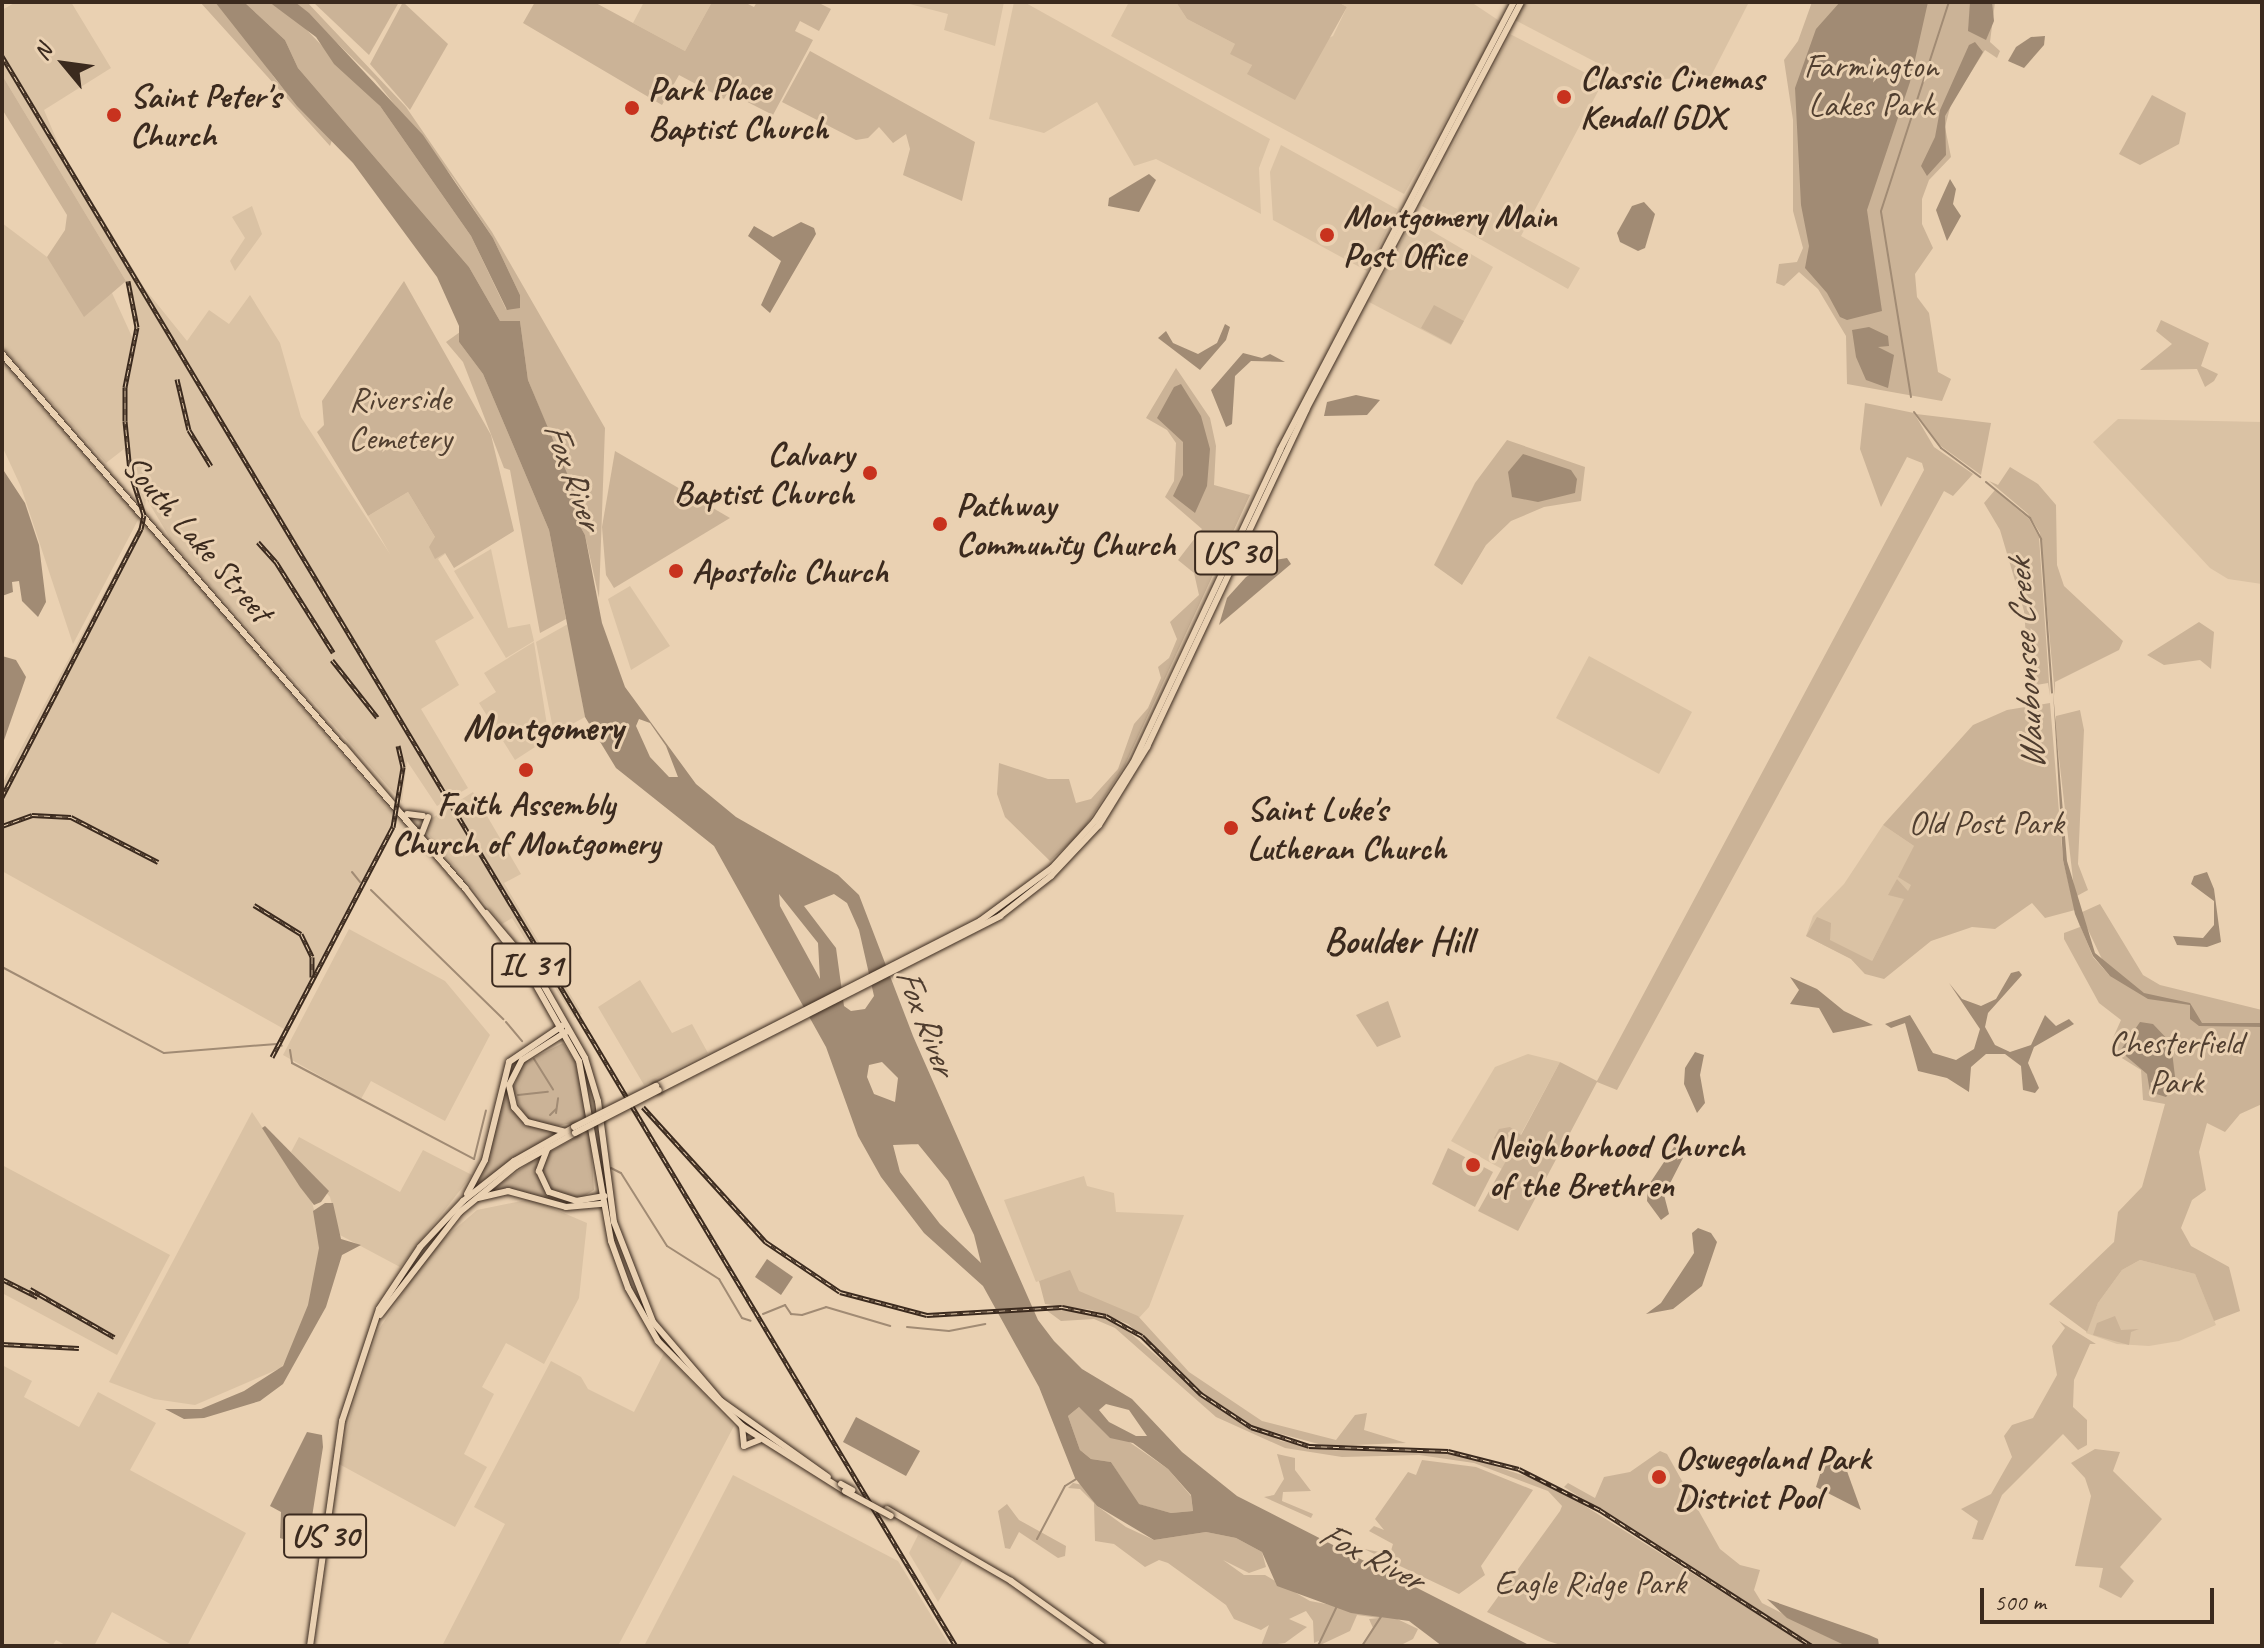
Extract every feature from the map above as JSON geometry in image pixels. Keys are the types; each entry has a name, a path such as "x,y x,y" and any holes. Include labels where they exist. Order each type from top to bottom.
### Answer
{"main road":[{"name":"US 30","path":"907,962 980,921 1030,886 1079,840 1119,786 1285,438 1514,2"},
{"name":"US 30","path":"380,1315 422,1255 475,1198 549,1146 574,1130 1000,916 1051,876 1099,825 1128,783 1306,410 1521,2"},
{"name":"South Lake Street","path":"2,354 486,913 566,1028 597,1094 605,1200 614,1238"},
{"path":"404,817 425,817 420,835 402,832 404,817"},
{"path":"566,1028 522,1060 509,1085 514,1107 527,1122 566,1132"},
{"path":"463,1201 485,1160 509,1062 566,1028"},
{"name":"US 30","path":"310,1646 342,1421 380,1315 408,1264 463,1201 514,1161 574,1130"},
{"path":"549,1146 539,1166 545,1189 571,1200 605,1200"},
{"path":"475,1198 508,1191 572,1208 605,1200"},
{"name":"IL 31","path":"614,1238 628,1288 658,1341 742,1426 760,1440 1016,1587 1102,1646"},
{"name":"IL 31","path":"614,1238 647,1312 686,1366 742,1419 843,1488"},
{"path":"742,1426 744,1446 760,1440"}],"shaded area":[{"path":"16,2 71,2 111,68 44,110 61,150 145,289 187,341 209,310 229,324 250,295 280,343 301,417 390,554 368,516 408,492 445,554 438,559 474,618 435,641 459,685 421,709 468,788 437,806 407,761 402,802 173,543 146,498 145,508 137,500 124,449 106,463 2,347 2,223 47,257 112,293 133,339 135,331 126,281 2,75 2,10"},
{"path":"215,2 244,2 285,40 298,68 469,267 500,321 520,321 528,380 574,490 575,517 585,535 602,623 625,687 696,784 736,817 838,875 859,895 913,1036 1038,1320 1054,1341 1082,1369 1132,1399 1182,1452 1237,1496 1531,1646 1442,1646 1409,1621 1351,1613 1277,1586 1262,1552 1236,1538 1206,1532 1154,1540 1097,1506 1075,1478 1039,1387 983,1286 924,1233 881,1177 858,1136 826,1047 714,846 616,768 585,717 549,530 483,374 459,342 459,326 437,277 353,163 297,106","holes":["639,719 650,723 666,746 678,777 669,777 650,757 636,726","779,894 818,943 820,979 780,906","834,894 847,903 859,930 874,996 865,1009 851,1011 844,1006 836,948 804,906","882,1062 898,1078 895,1102 874,1094 867,1077 869,1065","918,1144 948,1181 974,1235 981,1263 940,1224 900,1172 893,1145","1106,1404 1129,1410 1147,1436 1136,1436 1109,1422 1099,1410","1079,1407 1110,1438 1133,1443 1168,1469 1191,1495 1193,1511 1171,1513 1139,1504 1111,1462 1091,1459 1080,1450 1068,1416"]},
{"path":"269,2 295,2 309,13 423,135 493,238 520,295 520,308 507,310 471,236 380,106 334,64 316,37"},
{"path":"644,2 712,2 685,51 633,23"},
{"path":"902,2 1004,2 995,46 944,30 948,14"},
{"path":"1014,2 1024,2 1270,139 1259,168 1261,214 1156,159 1134,166 1097,102 1044,133 989,119"},
{"path":"1129,2 1176,2 1187,19 1235,44 1252,65 1248,73 1333,36 1347,7 1338,2 1471,2 1501,22 1404,194 1111,36"},
{"path":"1522,2 1749,2 1711,76 1632,81 1513,19"},
{"path":"1840,2 1928,2 1910,82 1867,210 1882,311 1847,320 1840,317 1827,293 1805,268 1809,246 1801,205 1795,88 1816,29"},
{"path":"1970,2 1992,2 1994,21 1986,40 1968,31"},
{"path":"1510,34 1603,82 1521,236 1580,268 1568,289 1422,206"},
{"path":"2045,36 2044,45 2024,68 2008,61 2016,47 2031,37"},
{"path":"1975,42 1983,52 1945,116 1946,155 1927,176 1921,166 1935,137 1940,110 1969,45"},
{"path":"1281,145 1397,209 1367,271 1273,220 1270,172"},
{"path":"1149,174 1156,180 1139,212 1108,206 1109,198"},
{"path":"1950,179 1956,189 1953,204 1961,216 1947,241 1936,210"},
{"path":"1644,202 1655,214 1645,248 1638,251 1620,242 1617,233 1632,206"},
{"path":"252,206 262,234 235,271 230,261 245,238 232,217"},
{"path":"1413,220 1493,267 1451,345 1369,302"},
{"path":"801,222 814,228 816,234 770,313 761,305 781,261 748,236 754,226 773,237"},
{"path":"1225,324 1230,327 1226,340 1200,370 1158,338 1166,331 1173,343 1198,354 1217,343"},
{"path":"1869,327 1888,336 1889,346 1878,347 1894,355 1888,388 1866,380 1856,357 1852,330"},
{"path":"1243,353 1262,358 1270,354 1285,362 1251,361 1235,376 1232,424 1226,427 1211,390"},
{"path":"2,360 139,518 73,644 21,487 2,446"},
{"path":"1181,384 1201,416 1210,449 1207,486 1195,513 1173,496 1183,475 1183,442 1157,418 1174,387"},
{"path":"1356,395 1380,400 1367,415 1324,416 1327,402"},
{"path":"2118,419 2262,422 2262,584 2228,579 2210,568 2093,442"},
{"path":"1523,454 1571,470 1577,479 1575,493 1538,502 1512,497 1508,472"},
{"path":"2,468 25,503 39,545 46,602 38,617 22,601 19,581 12,582 13,592 2,596"},
{"path":"143,520 396,817 284,1029 2,871 2,784"},
{"path":"491,549 508,628 530,624 534,641 506,658 454,571"},
{"path":"1287,558 1291,564 1219,625 1227,598 1246,577 1275,560"},
{"path":"630,586 670,646 631,670 608,599"},
{"path":"568,624 585,717 554,734 536,642"},
{"path":"534,642 549,738 515,760 479,703 496,692 484,673"},
{"path":"2,656 16,660 26,677 2,746"},
{"path":"1589,656 1692,712 1659,774 1556,718"},
{"path":"2053,691 2067,861 2095,953 2144,993 2190,1003 2202,1023 2262,1023 2262,1027 2199,1026 2190,1019 2190,1005 2148,999 2110,976 2093,956 2075,914 2063,860"},
{"path":"473,792 521,874 504,883 582,1014 574,1018 512,918 502,924 427,833 426,822"},
{"path":"1883,825 1914,846 1912,885 1865,974 1851,959 1806,936 1813,916 1844,884"},
{"path":"2207,872 2214,889 2221,942 2207,947 2177,945 2173,936 2203,938 2214,925 2214,901 2191,884 2194,876"},
{"path":"349,929 445,981 490,1035 445,1121 371,1081 361,1099 283,1055"},
{"path":"2019,971 2022,975 1988,1013 1985,1027 1995,1045 2010,1052 2031,1045 2045,1015 2056,1026 2069,1019 2074,1024 2034,1047 2028,1063 2039,1088 2035,1093 2023,1090 2021,1066 2005,1054 1986,1054 1971,1067 1969,1092 1947,1078 1918,1071 1905,1023 1891,1028 1885,1024 1910,1015 1933,1053 1956,1060 1974,1049 1980,1029 1949,983 1962,999 1981,1006 1996,999 2011,973"},
{"path":"1790,977 1817,989 1844,1011 1873,1025 1833,1033 1819,1008 1790,1004 1799,990"},
{"path":"640,980 672,1033 692,1024 708,1053 644,1085 598,1007"},
{"path":"2140,1022 2153,1024 2171,1043 2176,1085 2166,1097 2150,1092 2147,1074 2120,1051"},
{"path":"1695,1052 1704,1055 1700,1075 1705,1103 1697,1113 1684,1084 1685,1068"},
{"path":"1528,1054 1560,1062 1502,1169 1451,1141 1495,1067"},
{"path":"252,1112 312,1202 323,1245 301,1336 281,1368 195,1405 154,1399 109,1382"},
{"path":"265,1126 329,1191 321,1202 314,1205 300,1187 262,1128"},
{"path":"299,1137 400,1192 423,1150 472,1175 400,1267 340,1235 330,1197 291,1152"},
{"path":"1674,1147 1683,1150 1683,1158 1664,1195 1669,1214 1661,1220 1647,1201 1648,1186"},
{"path":"2,1165 170,1255 117,1355 2,1293"},
{"path":"1084,1176 1087,1186 1114,1193 1116,1212 1184,1215 1149,1307 1138,1319 1076,1292 1070,1271 1036,1282 1004,1200"},
{"path":"531,1199 587,1223 579,1298 544,1364 506,1343 482,1387 494,1394 464,1454 487,1467 455,1527 339,1464 353,1405 378,1331 431,1250 477,1210"},
{"path":"325,1203 333,1203 341,1239 361,1245 342,1255 326,1307 283,1384 260,1401 204,1418 184,1419 165,1409 201,1409 244,1391 283,1366 308,1305 319,1248 313,1211"},
{"path":"1698,1228 1711,1233 1717,1242 1702,1286 1673,1309 1646,1314 1661,1303 1694,1253 1692,1233"},
{"path":"767,1259 793,1277 781,1295 755,1277"},
{"path":"2140,1260 2195,1274 2216,1325 2179,1341 2149,1346 2117,1344 2086,1333 2098,1303 2122,1270"},
{"path":"664,1353 734,1426 618,1646 442,1646 505,1524 474,1507 551,1361 581,1377 588,1389 634,1412"},
{"path":"2,1365 32,1381 24,1397 79,1427 98,1392 156,1423 130,1470 246,1533 187,1646 174,1646 112,1612 94,1646 67,1646 56,1640 52,1646 2,1646"},
{"path":"856,1417 920,1451 906,1476 843,1442"},
{"path":"307,1432 322,1435 323,1447 309,1536 301,1545 280,1538 281,1512 270,1506"},
{"path":"1834,1455 1843,1460 1861,1510 1816,1487 1821,1471"},
{"path":"733,1475 898,1561 950,1646 644,1646"},
{"path":"918,1535 963,1560 938,1602 909,1553"},
{"path":"1767,1599 1869,1635 1878,1639 1879,1646 1844,1645 1787,1618"}],"green space":[{"path":"200,2 215,2 239,27 276,80 332,140 330,146"},
{"path":"244,2 269,2 302,25 380,106 471,236 506,309 520,295 493,238 453,178 375,80 295,2 307,2 406,107 492,232 605,428 599,598 585,535 575,517 578,503 528,380 520,321 500,321 469,267 298,68 285,40"},
{"path":"313,2 399,2 369,55"},
{"path":"403,2 448,44 410,110 370,64"},
{"path":"535,2 594,2 685,51 712,2 744,2 754,7 757,2 817,2 831,9 819,31 800,21 795,31 813,40 773,115 728,92 724,99 679,75 662,105 523,23"},
{"path":"1176,2 1338,2 1347,7 1295,100 1247,74 1252,65 1230,54 1235,44 1187,19"},
{"name":"Farmington Lakes Park","path":"1812,2 1995,2 1990,42 2000,51 1997,58 1985,50 1951,104 1945,127 1951,157 1929,180 1922,199 1922,224 1933,248 1915,274 1917,297 1929,313 1938,372 1951,379 1942,401 1847,384 1846,336 1818,289 1799,272 1784,286 1776,283 1779,264 1797,262 1803,248 1793,211 1793,120 1784,60 1798,41"},
{"path":"810,51 975,142 962,201 903,175 910,149 906,134 893,143 879,127 868,138 856,140 782,102"},
{"path":"2,75 126,281 84,317 47,257 65,230 67,215 2,109"},
{"path":"2152,95 2186,113 2179,144 2140,165 2119,154"},
{"name":"Riverside Cemetery","path":"404,281 491,435 514,531 454,568 445,553 435,559 429,547 435,537 408,492 368,516 317,432 324,425 322,401"},
{"path":"1434,305 1464,321 1451,344 1421,328"},
{"path":"2161,320 2209,343 2201,366 2218,374 2214,381 2205,387 2197,369 2140,370 2172,344 2156,331"},
{"path":"460,332 459,342 483,374 549,530 566,619 540,633 510,470 504,468 463,362 446,342"},
{"path":"1176,368 1210,418 1216,446 1214,485 1250,495 1125,765 1081,833 1050,861 1005,817 997,794 999,763 1048,779 1069,779 1076,803 1091,799 1118,769 1134,724 1148,708 1161,678 1158,667 1169,658 1177,639 1170,622 1199,595 1194,573 1178,560 1202,529 1165,497 1174,481 1176,443 1167,430 1146,418"},
{"path":"1865,403 1914,413 1934,447 1973,474 1953,496 1944,491 1617,1090 1597,1082 1518,1231 1478,1211 1511,1152 1494,1138 1499,1129 1510,1127 1521,1135 1560,1062 1597,1081 1924,470 1922,463 1907,457 1881,507 1860,449"},
{"path":"1916,414 1991,423 1981,475 1938,444"},
{"path":"1507,440 1585,467 1581,501 1544,507 1511,521 1486,545 1462,585 1434,565 1475,483"},
{"path":"615,451 730,518 614,588 606,575 602,527"},
{"path":"2010,467 2038,484 2056,505 2057,565 2064,586 2123,641 2119,650 2055,682 2055,696 2040,533 2028,514 1989,481 1998,485"},
{"path":"1995,490 2029,519 2039,537 2050,696 2048,683 2030,686 2024,611 2000,530 1984,503"},
{"path":"2199,622 2214,632 2211,669 2200,660 2164,665 2147,655"},
{"name":"Old Post Park","path":"2050,703 2063,860 2075,910 2045,918 2032,903 1995,929 1972,927 1931,941 1884,979 1865,974 1851,959 1806,936 1817,917 1831,923 1830,940 1872,961 1904,899 1888,895 1897,879 1908,891 1911,885 1898,877 1914,846 1883,825 1973,725 2007,710"},
{"path":"2080,710 2084,730 2078,864 2088,890 2075,897 2055,723 2056,716"},
{"name":"Chesterfield Park","path":"2100,904 2143,975 2160,985 2262,1010 2262,1104 2240,1114 2225,1132 2207,1123 2199,1152 2206,1190 2192,1200 2181,1228 2191,1246 2229,1267 2240,1311 2214,1321 2195,1274 2140,1260 2122,1270 2098,1303 2087,1332 2049,1304 2114,1242 2118,1212 2142,1187 2165,1104 2143,1100 2141,1070 2117,1055 2113,1038 2121,1020 2099,1003 2064,939 2064,933 2080,927 2076,915 2093,957 2110,976 2080,913"},
{"path":"1388,1001 1401,1037 1377,1047 1356,1015"},
{"path":"563,1043 575,1061 590,1131 594,1190 579,1199 549,1190 541,1171 548,1153 578,1136 576,1122 549,1128 526,1118 512,1091 523,1063"},
{"path":"506,1086 513,1108 529,1125 556,1132 474,1187 486,1165"},
{"path":"1448,1148 1493,1172 1475,1207 1432,1184"},
{"path":"543,1153 537,1173 546,1192 563,1201 596,1203 572,1206 502,1190 489,1192"},
{"path":"1070,1270 1079,1291 1138,1316 1189,1372 1262,1421 1336,1440 1355,1415 1367,1413 1364,1430 1406,1443 1326,1446 1251,1426 1207,1397 1128,1324 1092,1310 1045,1304 1039,1281"},
{"name":"Eagle Ridge Park","path":"1046,1310 1082,1311 1121,1325 1213,1405 1281,1441 1331,1450 1458,1454 1550,1484 1808,1646 1564,1646 1548,1641 1487,1612 1560,1511 1562,1506 1548,1491 1474,1463 1419,1455 1342,1457 1285,1448 1216,1417 1115,1328 1094,1319 1061,1321"},
{"path":"2115,1316 2121,1330 2139,1329 2131,1332 2129,1345 2093,1335 2097,1323"},
{"path":"2059,1321 2096,1344 2090,1344 2074,1380 2073,1407 2087,1420 2087,1445 2078,1450 2063,1434 2002,1495 1983,1540 1972,1539 1978,1521 1961,1509 1991,1494 2012,1457 2004,1436 2012,1425 2033,1418 2057,1375 2052,1346 2065,1328"},
{"path":"1079,1407 1168,1469 1191,1496 1193,1511 1171,1513 1138,1504 1111,1462 1091,1459 1080,1450 1068,1416"},
{"path":"2095,1449 2120,1452 2113,1471 2162,1519 2120,1567 2134,1581 2121,1598 2099,1587 2103,1568 2075,1566 2091,1496 2085,1478 2071,1463"},
{"path":"1660,1451 1667,1454 1720,1549 1740,1565 1760,1570 1754,1590 1762,1603 1846,1646 1816,1646 1564,1487 1568,1483 1595,1498 1604,1477 1630,1472"},
{"path":"1277,1454 1295,1458 1295,1470 1311,1491 1283,1492 1282,1501 1313,1514 1311,1518 1264,1497 1274,1495 1284,1479"},
{"path":"1422,1460 1476,1467 1533,1490 1481,1566 1485,1575 1459,1594 1364,1549 1390,1554 1393,1544 1369,1531 1374,1526 1384,1530 1375,1519 1408,1472 1416,1475"},
{"path":"1073,1483 1083,1485 1097,1506 1126,1527 1154,1540 1206,1532 1236,1538 1262,1552 1266,1567 1249,1573 1223,1560 1244,1575 1265,1575 1310,1601 1391,1616 1418,1629 1413,1639 1399,1646 1361,1646 1373,1628 1369,1619 1379,1618 1357,1615 1350,1631 1318,1646 1321,1640 1314,1643 1313,1621 1306,1611 1289,1619 1307,1627 1285,1643 1261,1646 1269,1625 1261,1630 1234,1619 1226,1605 1168,1563 1159,1560 1145,1567 1114,1544 1095,1541 1094,1503 1080,1489 1068,1488"},
{"path":"1007,1504 1019,1520 1066,1546 1065,1556 1058,1558 1019,1532 1010,1549 1005,1548 998,1511"}],"waterway":[{"name":"Waubonsee Creek","path":"1911,397 1881,211 1949,2"},
{"name":"Waubonsee Creek","path":"1914,412 1941,448 1980,477"},
{"name":"Waubonsee Creek","path":"1986,482 2030,518 2041,539 2052,693"},
{"path":"352,872 360,882"},
{"path":"371,890 503,1019"},
{"path":"2,967 164,1053 277,1044"},
{"path":"506,1022 522,1041"},
{"path":"290,1050 292,1063 474,1159 486,1110"},
{"path":"534,1059 553,1090"},
{"path":"518,1095 548,1092"},
{"path":"556,1113 558,1098"},
{"path":"550,1115 556,1109"},
{"path":"611,1168 621,1173 667,1246 719,1279 742,1318 751,1321"},
{"path":"763,1314 785,1305 791,1314 802,1315 826,1307 890,1326"},
{"path":"907,1327 949,1331 985,1324"},
{"path":"1037,1539 1065,1486 1076,1479"},
{"path":"1318,1646 1337,1606"},
{"path":"1362,1646 1383,1614"}],"railway":[{"path":"2,56 956,1646"},
{"path":"2,797 141,529 144,515 130,471 125,421 125,387 137,327 128,281"},
{"path":"177,379 189,430 211,466"},
{"path":"258,542 276,562 333,652"},
{"path":"332,660 377,717"},
{"path":"272,1057 393,827 403,767 398,746"},
{"path":"2,826 32,815 71,817 158,862"},
{"path":"254,905 301,934 312,957 312,977"},
{"path":"643,1107 766,1242 840,1292 927,1315 1062,1307 1106,1316 1142,1336 1201,1394 1251,1427 1309,1446 1448,1451 1519,1469 1600,1510 1812,1646"},
{"path":"2,1279 38,1297"},
{"path":"30,1289 114,1337"},
{"path":"2,1344 79,1348"}],"place":[{"name":"Classic Cinemas Kendall GDX","path":"1564,97"},
{"name":"Park Place Baptist Church","path":"632,108"},
{"name":"Saint Peter's Church","path":"114,115"},
{"name":"Montgomery Main Post Office","path":"1327,235"},
{"name":"Calvary Baptist Church","path":"870,473"},
{"name":"Pathway Community Church","path":"940,524"},
{"name":"Apostolic Church","path":"676,571"},
{"name":"Faith Assembly Church of Montgomery","path":"526,770"},
{"name":"Saint Luke's Lutheran Church","path":"1231,828"},
{"name":"Neighborhood Church of the Brethren","path":"1473,1165"},
{"name":"Oswegoland Park District Pool","path":"1659,1477"}],"district":[{"name":"Montgomery","path":"543,728"},
{"name":"Boulder Hill","path":"1398,941"}],"water label":[{"name":"Fox River","path":"573,475"},
{"name":"Fox River","path":"926,1021"},
{"name":"Fox River","path":"1371,1556"}]}
